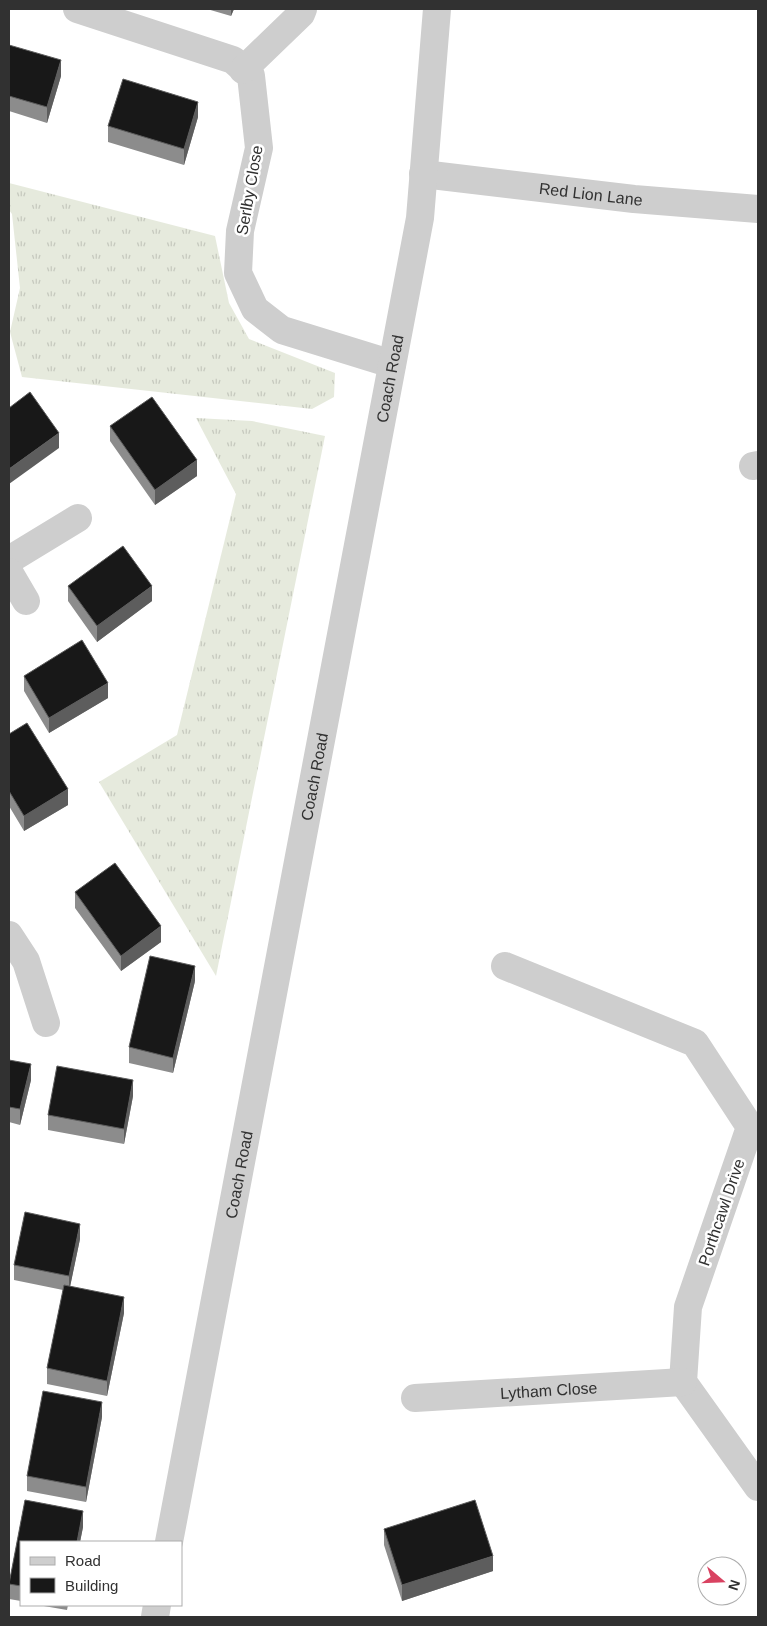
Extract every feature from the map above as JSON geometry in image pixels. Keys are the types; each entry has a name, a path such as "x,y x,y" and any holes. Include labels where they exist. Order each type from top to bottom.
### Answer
{"street":[{"path":"77,9 233,60 243,70 301,14 302,9"},
{"name":"Coach Road","path":"169,1541 420,218 436,9"},
{"name":"Serlby Close","path":"243,70 251,76 259,148 240,231 238,273 255,309 282,330 392,364"},
{"name":"Red Lion Lane","path":"423,174 634,199 758,209"},
{"path":"9,560 78,518"},
{"path":"9,572 26,601"},
{"path":"9,935 26,961 46,1023"},
{"name":"Porthcawl Drive","path":"505,966 694,1043 750,1127 688,1308 683,1382"},
{"path":"683,1382 758,1487"},
{"name":"Lytham Close","path":"415,1398 683,1382"}],"green space":[{"path":"9,183 215,236 229,303 249,339 335,373 334,397 312,409 22,377 10,332 20,288 12,214 9,210"},
{"path":"196,418 252,421 325,436 216,976 99,782 177,735 236,494"}],"building":[{"path":"9,45 61,60 47,107 9,96"},
{"path":"123,79 198,102 184,149 108,126"},
{"path":"30,392 59,433 9,469 9,408"},
{"path":"152,397 197,460 155,490 110,426"},
{"path":"123,546 152,586 97,626 68,586"},
{"path":"82,640 108,683 49,718 24,676"},
{"path":"27,723 68,789 24,816 9,791 9,734"},
{"path":"115,863 161,926 121,956 75,892"},
{"path":"150,956 195,966 173,1058 129,1047"},
{"path":"9,1060 31,1064 20,1109 9,1107"},
{"path":"57,1066 133,1080 124,1129 48,1115"},
{"path":"25,1212 80,1224 69,1276 14,1265"},
{"path":"64,1285 124,1297 107,1381 47,1368"},
{"path":"43,1391 102,1402 86,1487 27,1476"},
{"path":"25,1500 83,1511 77,1541 20,1541 20,1586 9,1584"},
{"path":"475,1500 493,1556 402,1585 384,1529"}]}
